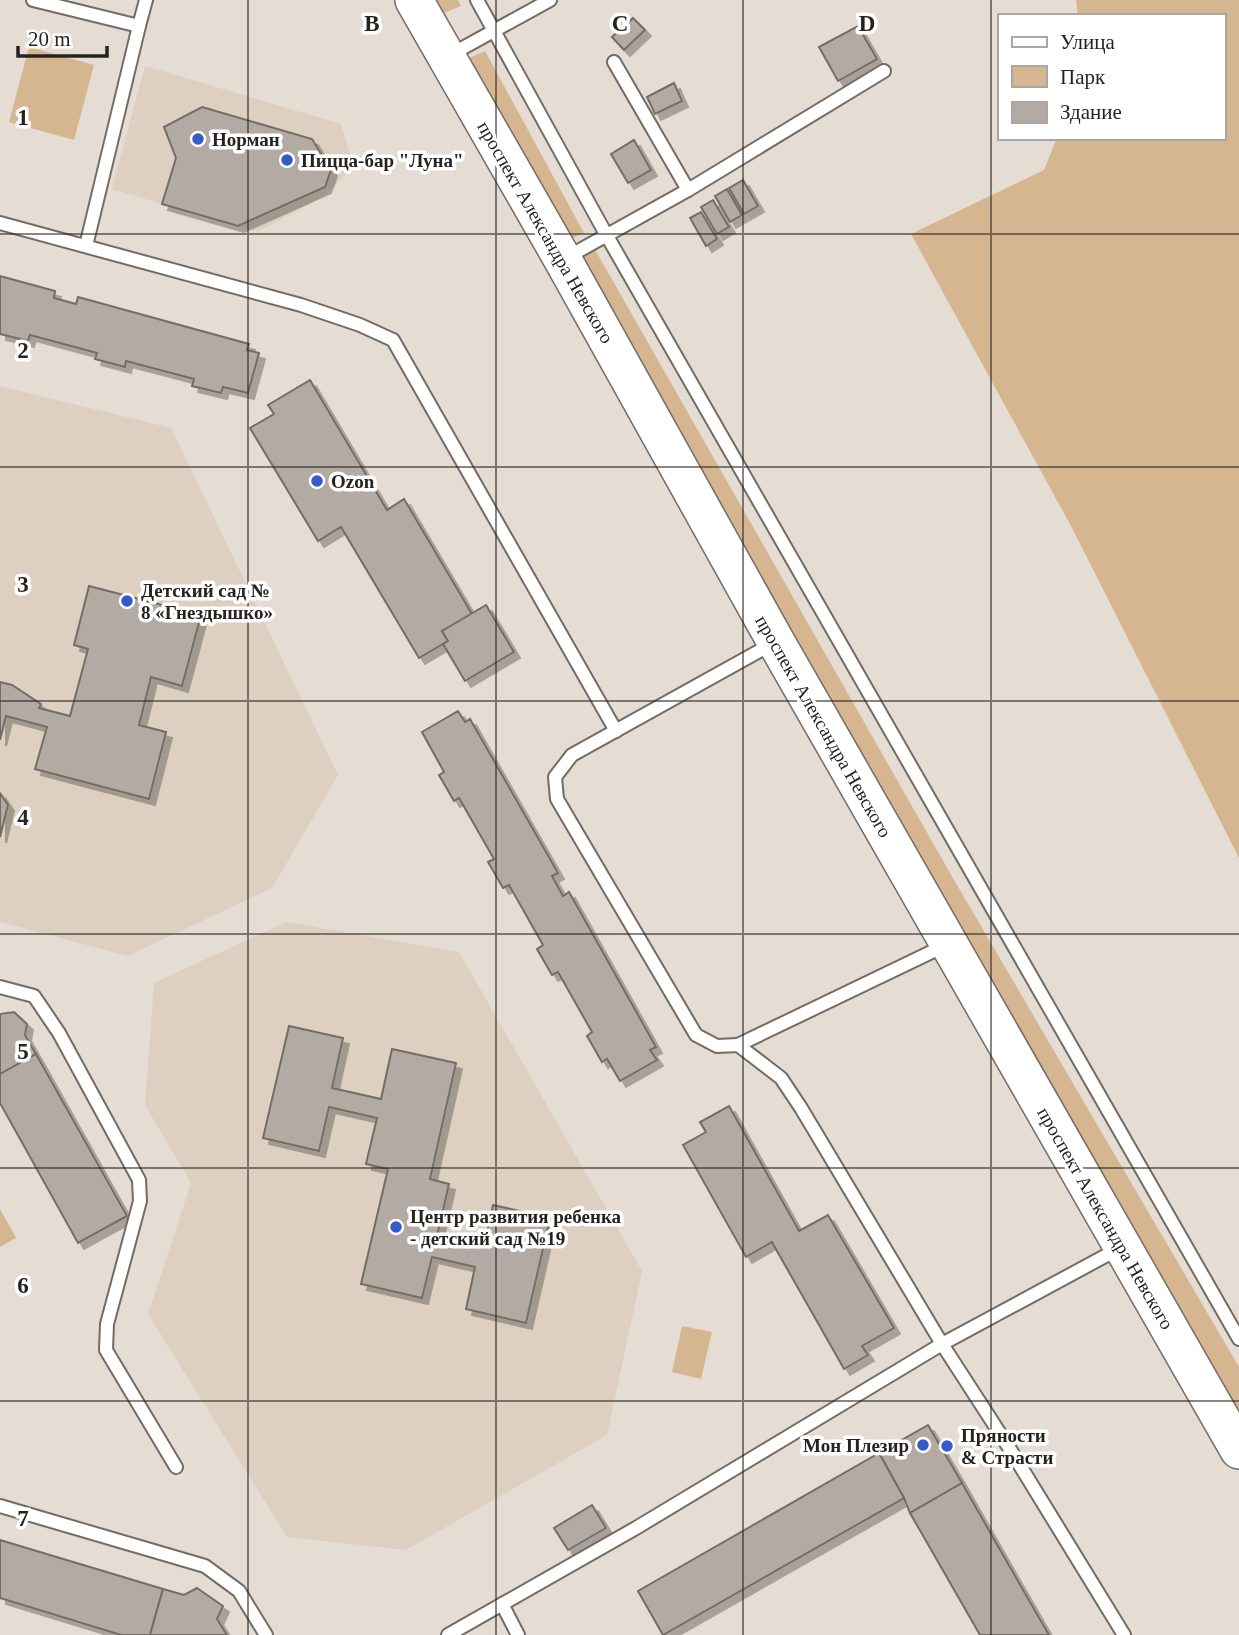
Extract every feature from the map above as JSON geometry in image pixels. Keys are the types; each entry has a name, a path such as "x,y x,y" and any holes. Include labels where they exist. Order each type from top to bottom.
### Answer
{"main road":[{"name":"проспект Александра Невского","path":"414,0 776,642 1239,1450"}],"lane":[{"path":"33,0 139,26"},
{"path":"86,246 146,0"},
{"path":"477,0 607,236 1239,1339"},
{"path":"446,57 550,0"},
{"path":"614,62 688,190"},
{"path":"563,260 688,190 884,71"},
{"path":"0,223 301,305 360,325 393,340 617,731"},
{"path":"776,642 572,755 555,777 557,799 696,1035 717,1046 738,1045 949,944"},
{"path":"0,987 33,996 59,1033 139,1180 139,1201 107,1324 106,1350 176,1467"},
{"path":"738,1045 781,1078 801,1108 942,1344 1009,1446 1124,1635"},
{"path":"448,1635 636,1528 942,1344 1123,1246"},
{"path":"0,1506 205,1566 239,1591 266,1635"},
{"path":"502,1604 518,1635"}],"shaded area":[{"path":"145,66 341,124 354,167 324,196 258,232 112,189"},
{"name":"Детский сад № 8 «Гнездышко»","path":"0,386 171,428 338,775 272,888 128,956 0,922"},
{"name":"Центр развития ребенка - детский сад №19","path":"286,922 459,952 642,1271 607,1435 406,1550 287,1537 148,1314 191,1183 145,1105 154,983"}],"green space":[{"path":"436,0 458,0 461,6 444,13"},
{"path":"1076,0 1239,0 1239,858 1071,526 911,234 1044,170 1056,140 1225,140 1225,14 1078,14"},
{"path":"29,47 94,65 74,140 9,122"},
{"path":"485,51 584,233 569,240 467,59"},
{"path":"593,246 954,880 1239,1367 1239,1414 575,259"},
{"path":"0,1209 16,1238 0,1247"},
{"path":"682,1326 712,1332 701,1379 672,1372"}],"building":[{"path":"633,18 645,30 624,50 612,37"},
{"path":"858,26 877,59 838,81 819,47"},
{"path":"674,83 682,101 655,114 647,97"},
{"path":"202,107 312,139 331,170 325,187 238,226 162,204 176,158 164,127"},
{"path":"634,140 651,170 628,183 611,154"},
{"path":"743,180 758,206 744,214 729,188"},
{"path":"727,189 742,215 730,222 715,196"},
{"path":"713,200 729,227 717,234 701,207"},
{"path":"701,212 717,239 706,246 690,218"},
{"path":"0,276 55,291 54,298 76,304 78,297 249,344 247,350 259,353 248,393 223,387 221,393 192,386 194,379 126,361 125,367 95,359 97,353 30,335 28,341 0,334"},
{"path":"310,380 387,510 404,499 472,614 442,631 448,641 419,658 341,527 318,541 250,428 274,414 268,405"},
{"path":"89,586 201,615 182,686 151,677 139,725 166,732 149,799 35,769 47,727 6,716 0,740 0,682 12,685 41,704 39,708 70,716 88,649 74,645"},
{"path":"486,605 514,652 465,681 443,644 448,641 442,631"},
{"path":"458,711 465,722 470,719 558,873 552,876 563,896 569,892 656,1047 650,1050 657,1060 620,1081 607,1059 602,1062 587,1036 592,1032 558,972 552,975 537,949 543,945 509,885 503,888 488,862 494,859 459,798 454,801 439,775 444,772 422,732"},
{"path":"0,793 8,805 0,837"},
{"path":"14,1012 27,1024 25,1035 36,1054 0,1074 0,1014"},
{"path":"289,1026 343,1038 332,1088 381,1099 392,1049 456,1063 430,1179 449,1184 437,1236 484,1246 493,1205 550,1218 526,1323 466,1309 475,1267 432,1257 422,1298 361,1284 388,1169 366,1164 377,1118 329,1107 319,1151 263,1138"},
{"path":"36,1054 127,1216 78,1243 0,1103 0,1074"},
{"path":"729,1106 799,1231 828,1215 894,1328 862,1346 868,1355 844,1369 772,1242 746,1257 683,1145 706,1132 700,1122"},
{"path":"928,1425 962,1483 910,1513 879,1453"},
{"path":"879,1453 904,1498 663,1635 638,1591"},
{"path":"962,1483 1049,1635 980,1635 910,1513"},
{"path":"592,1505 606,1528 568,1550 554,1528"},
{"path":"0,1540 163,1589 150,1635 121,1635 0,1598"},
{"path":"197,1588 223,1606 217,1619 227,1635 150,1635 163,1589 184,1595"}],"place":[{"name":"Норман","path":"198,139"},
{"name":"Пицца-бар \"Луна\"","path":"287,160"},
{"name":"Ozon","path":"317,481"},
{"name":"Детский сад № 8 «Гнездышко»","path":"127,601"},
{"name":"Центр развития ребенка - детский сад №19","path":"396,1227"},
{"name":"Мон Плезир","path":"923,1445"},
{"name":"Пряности & Страсти","path":"947,1446"}]}
